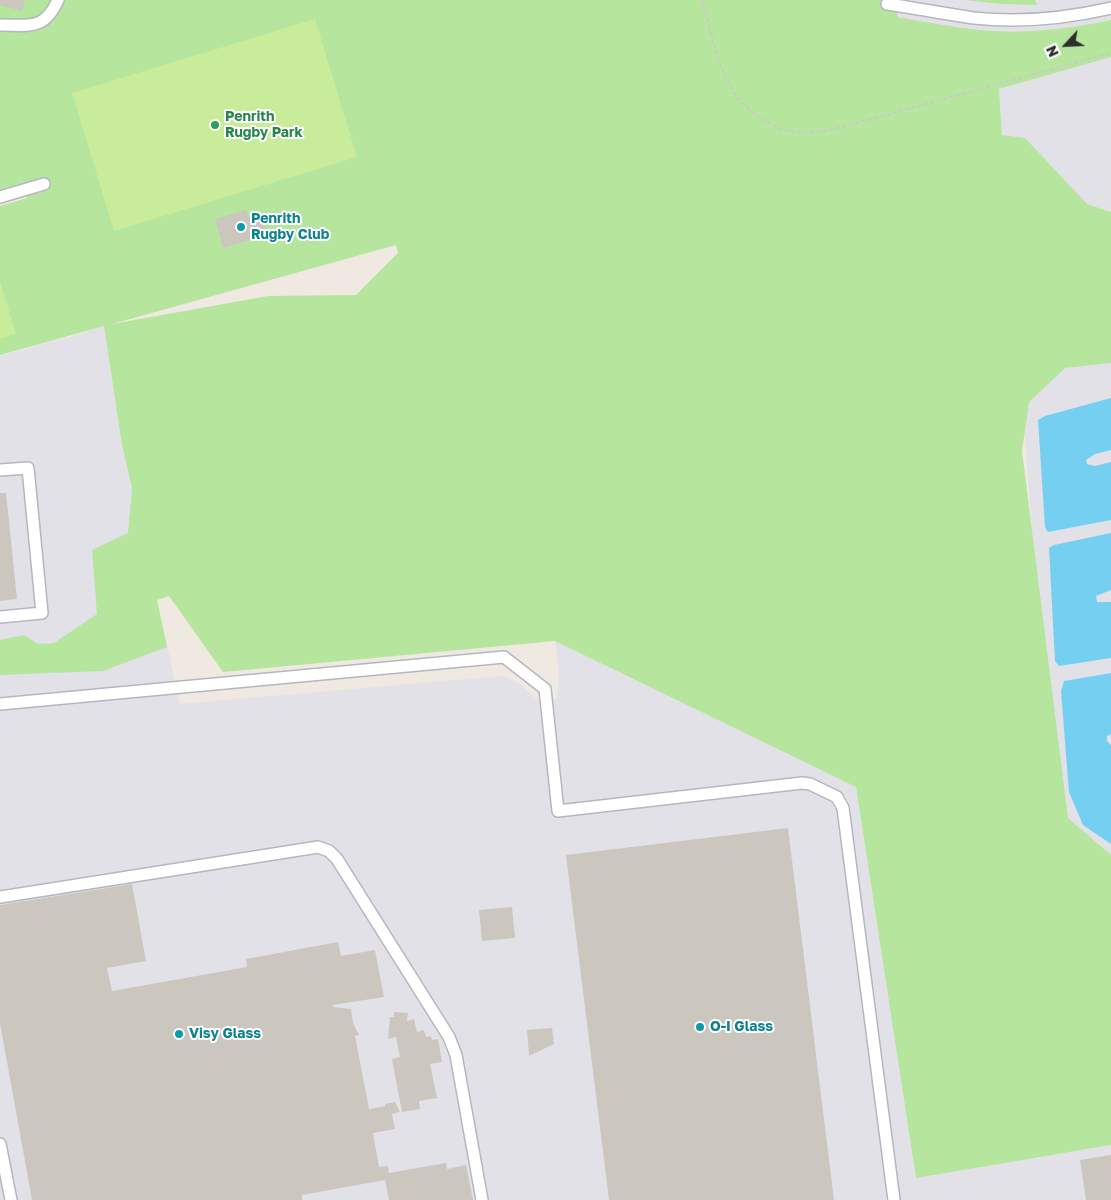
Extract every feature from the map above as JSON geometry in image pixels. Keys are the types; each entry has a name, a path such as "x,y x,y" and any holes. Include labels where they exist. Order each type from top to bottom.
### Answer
{"street":[{"path":"0,25 33,26 44,20 55,7 58,0"},
{"path":"887,4 975,18 1003,20 1067,16 1111,8"},
{"path":"0,197 44,184"},
{"path":"0,470 28,468 42,613 0,617"},
{"path":"0,704 504,657 545,689 558,811 802,783 810,784 836,796 844,808 894,1200"},
{"path":"0,897 318,847 329,851 337,859 450,1037 456,1055 482,1200"},
{"path":"0,1144 11,1200"}],"path":[{"path":"702,0 716,54 726,80 734,93 744,106 758,118 775,126 796,132 815,132 842,127 1111,53"}],"shaded area":[{"path":"809,0 1111,0 1111,20 1084,26 1033,31 983,30 940,25"},
{"path":"1111,57 1111,866 1054,824 999,89"},
{"path":"104,326 122,445 180,704 502,676 519,683 539,701 557,699 559,672 555,641 856,787 916,1178 1111,1145 1111,1200 0,1200 0,356"}],"green space":[{"path":"0,0 893,0 898,17 981,30 1046,30 1111,20 1111,57 999,89 1002,135 1025,138 1087,204 1111,212 1111,363 1065,368 1029,402 1022,451 1068,818 1111,855 1111,1145 916,1178 856,787 555,641 223,672 169,596 157,600 167,647 103,671 0,675 0,640 24,635 38,644 54,643 97,614 92,550 128,533 132,489 122,445 104,326 0,355 0,206 27,198 22,184 0,190","holes":["396,245 398,253 356,295 268,296 112,324"]},
{"path":"964,0 1035,0 1037,5 1002,4"},
{"name":"Penrith Rugby Park","path":"315,19 357,157 114,231 72,93"},
{"path":"0,281 16,334 0,339"}],"water":[{"path":"1111,398 1111,450 1095,454 1086,460 1087,464 1095,466 1111,462 1111,520 1048,532 1045,527 1038,420 1045,416"},
{"path":"1111,533 1111,590 1096,596 1097,602 1111,602 1111,658 1059,666 1055,661 1049,548 1054,545"},
{"path":"1111,673 1111,734 1107,736 1107,741 1111,745 1111,844 1083,825 1069,792 1061,691 1064,681"}],"building":[{"path":"0,0 25,0 22,11 0,5"},
{"name":"Penrith Rugby Club","path":"246,210 249,217 262,213 268,235 223,248 215,219"},
{"path":"0,493 6,493 17,599 0,601"},
{"name":"O-I Glass","path":"788,828 834,1200 609,1200 566,855"},
{"name":"Visy Glass","path":"132,884 146,961 107,968 112,991 247,967 246,959 338,942 341,956 375,950 384,997 333,1005 333,1007 351,1009 353,1023 359,1035 355,1036 369,1109 395,1102 400,1112 392,1114 395,1129 373,1133 379,1167 388,1166 389,1173 446,1163 447,1169 466,1165 473,1200 389,1200 385,1180 302,1195 302,1200 32,1200 0,1023 0,905"},
{"path":"512,907 515,938 482,941 479,910"},
{"path":"394,1012 408,1013 407,1021 414,1019 417,1032 424,1030 426,1037 431,1036 432,1040 438,1039 442,1062 430,1064 437,1098 419,1101 420,1109 402,1112 392,1059 400,1057 396,1037 388,1039 390,1017 394,1017"},
{"path":"552,1028 554,1044 529,1056 527,1030"},
{"path":"1111,1155 1111,1200 1086,1200 1080,1160"}],"place":[{"name":"Penrith Rugby Park","path":"215,125"},
{"name":"Penrith Rugby Club","path":"241,227"},
{"name":"O-I Glass","path":"700,1027"},
{"name":"Visy Glass","path":"179,1034"}]}
